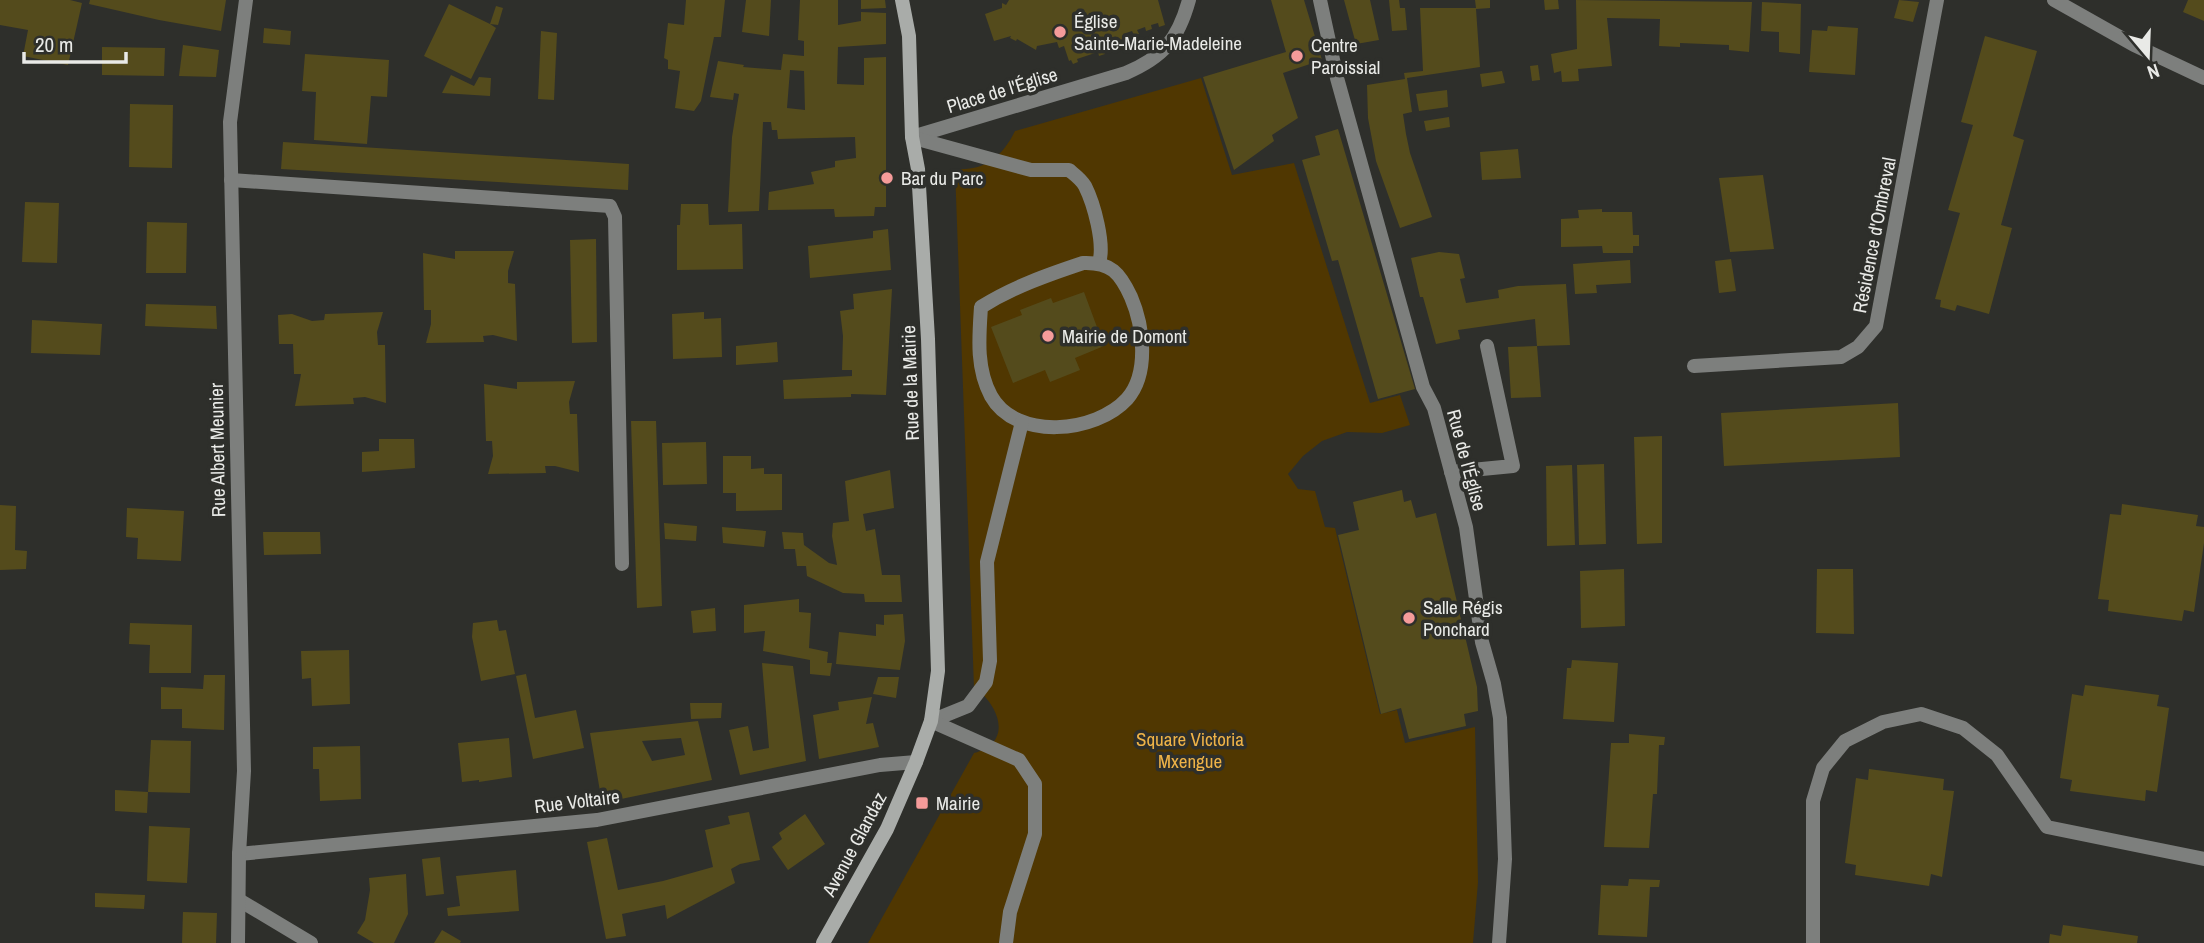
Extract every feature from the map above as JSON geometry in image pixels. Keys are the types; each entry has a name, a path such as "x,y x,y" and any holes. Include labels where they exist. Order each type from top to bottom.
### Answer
{"street":[{"name":"Rue Albert Meunier","path":"238,943 239,854 244,771 230,122 246,0"},
{"name":"Rue de la Mairie","path":"902,0 909,36 912,137 918,169 928,339 938,671 931,721 916,762"},
{"name":"Place de l'Église","path":"912,137 1126,74 1164,52 1175,35 1189,0"},
{"name":"Rue de l'Église","path":"1320,0 1337,78 1423,387 1434,408 1465,527 1482,642 1500,718 1505,859 1499,943"},
{"name":"Résidence d'Ombreval","path":"1693,366 1841,357 1858,348 1876,326 1937,0"},
{"path":"2054,0 2134,45 2204,78"},
{"path":"912,137 1031,170 1069,170 1085,186 1101,238 1102,253 1099,263"},
{"path":"231,180 610,206 615,217 622,564"},
{"path":"1083,263 1099,263 1115,271 1136,308 1142,340 1136,384 1128,398 1112,411 1093,420 1064,426 1038,426 1022,422 1004,412 991,396 978,357 981,307 1005,292 1083,263"},
{"path":"1451,472 1513,466 1487,346"},
{"path":"931,721 968,706 986,682 990,661 987,562 1022,422"},
{"path":"1813,943 1813,801 1823,768 1845,741 1883,722 1921,714 1963,728 1997,755 2047,827 2204,859"},
{"path":"931,721 1018,760 1035,784 1035,834 1010,912 1006,943"},
{"name":"Rue Voltaire","path":"239,854 597,820 880,765 916,762"},
{"name":"Avenue Glandaz","path":"823,943 887,829 916,762"},
{"path":"239,900 311,943"}],"green space":[{"name":"Square Victoria Mxengue","path":"1201,78 1232,175 1294,163 1370,403 1400,395 1410,425 1382,433 1347,432 1322,441 1303,456 1288,474 1298,489 1315,491 1325,527 1335,528 1380,714 1397,710 1405,743 1475,727 1478,882 1473,943 868,943 974,753 987,748 998,732 996,713 974,687 955,169 984,165 998,155 1015,131"}],"building":[{"path":"0,0 70,0 82,3 68,65 23,56 28,30 0,25"},
{"path":"90,0 226,0 221,31 89,4"},
{"path":"686,0 725,0 721,37 714,37 701,101 694,111 675,108 680,71 668,69 668,60 664,58 668,23 684,25"},
{"path":"746,0 771,0 769,36 742,32"},
{"path":"800,0 838,0 838,25 861,21 861,12 886,13 886,44 838,47 837,84 864,85 864,58 886,57 886,207 875,207 874,216 835,217 834,209 768,210 769,192 814,184 811,172 835,167 835,161 856,158 855,137 778,139 777,130 772,130 771,122 763,122 759,211 728,212 732,137 739,94 734,93 733,100 710,97 718,61 744,65 743,67 781,70 783,54 804,56 804,41 798,40","holes":["790,70 804,71 805,110 787,108"]},
{"path":"861,0 885,0 886,8 861,9"},
{"name":"Église Sainte-Marie-Madeleine","path":"1009,0 1158,0 1165,25 1159,27 1158,23 1151,25 1152,29 1146,31 1145,27 1137,30 1139,34 1134,35 1132,31 1123,34 1125,38 1120,40 1123,49 1118,50 1117,45 1103,49 1105,54 1099,56 1098,52 1077,59 1078,62 1073,64 1069,61 1064,46 1059,48 1057,42 1037,46 1036,50 1010,38 1011,36 994,41 985,14 1002,8 1002,3 1006,5"},
{"name":"Centre Paroissial","path":"1271,0 1304,0 1322,60 1283,73 1298,118 1272,135 1274,141 1234,170 1203,77 1286,52"},
{"path":"1344,0 1370,0 1379,40 1356,44"},
{"path":"1389,0 1399,0 1400,8 1405,8 1407,30 1392,31"},
{"path":"1475,0 1490,0 1490,8 1476,9 1480,67 1407,78 1412,112 1403,114 1406,134 1432,217 1400,228 1376,161 1368,118 1367,85 1405,79 1404,73 1423,71 1420,8 1476,8"},
{"path":"1544,0 1558,0 1559,9 1545,10"},
{"path":"1576,0 1752,2 1749,52 1729,50 1729,45 1680,43 1680,47 1659,46 1660,19 1607,18 1612,66 1578,69 1579,81 1562,82 1561,71 1554,73 1551,54 1577,49"},
{"path":"1899,0 1919,2 1913,22 1894,18"},
{"path":"2188,0 2204,0 2204,21 2183,12"},
{"path":"1762,2 1801,4 1800,54 1779,52 1779,32 1761,31"},
{"path":"449,4 496,28 471,79 424,56"},
{"path":"496,6 503,8 498,25 490,24"},
{"path":"1828,26 1858,28 1855,75 1809,72 1812,30 1827,31"},
{"path":"264,28 291,31 290,45 263,43"},
{"path":"541,31 557,33 554,100 538,99"},
{"path":"1985,36 2037,51 2013,136 2024,140 2001,225 2012,228 1989,314 1957,305 1955,311 1940,307 1941,300 1935,299 1960,213 1948,210 1973,125 1961,122"},
{"path":"183,45 219,50 216,77 179,76"},
{"path":"102,47 165,48 164,76 102,75"},
{"path":"305,54 389,60 387,97 371,96 367,144 314,140 316,92 302,91"},
{"path":"1538,65 1540,80 1532,81 1530,66"},
{"path":"1502,71 1505,83 1482,87 1480,74"},
{"path":"451,75 474,86 479,77 491,78 490,96 442,93"},
{"path":"1447,90 1448,107 1419,111 1416,94"},
{"path":"130,104 173,105 172,168 129,167"},
{"path":"1449,117 1450,127 1426,131 1424,121"},
{"path":"1338,129 1415,389 1378,399 1338,260 1332,261 1302,160 1320,155 1315,136"},
{"path":"283,142 629,164 628,190 281,169"},
{"path":"1518,149 1521,178 1482,180 1480,152"},
{"path":"1763,175 1774,249 1730,252 1719,178"},
{"path":"25,202 59,203 57,263 22,262"},
{"path":"681,204 708,204 709,225 742,224 743,269 677,270 677,225 680,225"},
{"path":"1602,209 1602,212 1632,212 1633,235 1639,235 1639,246 1633,246 1633,253 1603,253 1602,246 1561,247 1561,219 1579,218 1578,210"},
{"path":"147,222 187,223 186,273 146,273"},
{"path":"888,229 891,270 810,278 808,246 873,238 873,231"},
{"path":"596,239 597,342 572,343 570,240"},
{"path":"455,251 514,251 508,271 508,283 515,284 517,341 493,335 483,336 484,342 426,343 431,310 424,310 423,253 455,259"},
{"path":"1439,252 1459,254 1465,278 1460,279 1466,303 1499,298 1498,290 1518,286 1566,284 1570,345 1537,346 1535,319 1458,330 1460,339 1436,344 1423,297 1420,297 1411,258"},
{"path":"1731,259 1736,291 1719,293 1715,261"},
{"path":"1630,260 1631,283 1596,285 1597,293 1575,294 1573,264"},
{"path":"892,289 886,395 851,394 851,397 784,399 783,380 852,376 852,370 842,370 843,336 840,311 854,309 853,294"},
{"name":"Mairie de Domont","path":"1084,292 1104,346 1075,358 1080,370 1050,382 1045,370 1013,383 991,327 1022,315 1020,310 1051,298 1053,303"},
{"path":"146,304 216,306 217,329 145,326"},
{"path":"383,312 377,332 378,345 385,345 386,403 365,397 353,398 354,404 295,406 301,374 294,374 293,344 279,344 278,315 292,314 312,321 324,320 325,314"},
{"path":"704,312 704,319 721,318 722,357 673,359 672,314"},
{"path":"32,320 102,324 100,355 31,353"},
{"path":"777,342 778,362 736,365 736,346"},
{"path":"1537,346 1541,397 1511,398 1508,347"},
{"path":"575,381 569,402 570,414 577,414 579,472 545,466 546,473 488,474 493,456 492,441 486,441 484,384 517,389 517,382"},
{"path":"1898,403 1900,457 1724,466 1721,413"},
{"path":"631,421 656,421 662,606 637,608"},
{"path":"1662,436 1662,543 1637,544 1634,437"},
{"path":"379,439 414,439 415,468 362,472 362,452 379,451"},
{"path":"706,442 707,484 663,485 662,443"},
{"path":"723,456 751,456 751,469 764,468 764,474 782,474 782,510 736,511 736,493 723,493"},
{"path":"1604,464 1606,544 1579,545 1577,465"},
{"path":"1572,465 1575,545 1547,546 1546,466"},
{"path":"890,470 894,508 863,514 866,531 875,529 882,575 900,575 902,602 865,602 864,594 843,593 807,576 806,566 797,566 795,549 784,549 782,532 803,533 804,545 829,563 837,565 832,536 833,523 849,521 845,481"},
{"name":"Salle Régis Ponchard","path":"1402,490 1404,502 1411,500 1416,518 1436,513 1477,687 1478,711 1464,714 1466,726 1409,739 1401,708 1381,714 1338,535 1359,530 1353,502"},
{"path":"2122,504 2198,515 2196,526 2204,527 2204,543 2194,612 2184,610 2182,621 2108,611 2109,600 2098,599 2110,514 2121,515"},
{"path":"0,505 16,506 15,550 27,551 26,569 0,570"},
{"path":"127,508 184,511 181,561 137,559 138,538 126,537"},
{"path":"664,523 697,526 696,541 665,539"},
{"path":"722,527 766,531 764,547 723,543"},
{"path":"263,532 320,532 321,554 264,555"},
{"path":"1624,569 1625,626 1581,628 1580,571"},
{"path":"1817,569 1853,569 1854,634 1816,633"},
{"path":"799,599 799,612 811,613 809,648 828,652 827,663 832,663 830,676 810,674 810,660 763,651 765,631 744,633 744,605"},
{"path":"715,608 716,631 693,633 691,611"},
{"path":"903,614 905,641 900,670 836,664 839,632 876,636 876,624 884,625 884,615"},
{"path":"497,620 499,631 506,630 515,674 481,681 472,637 473,623"},
{"path":"130,623 192,625 191,673 149,673 150,645 129,644"},
{"path":"349,650 350,704 312,706 311,678 302,679 301,651"},
{"path":"1572,660 1618,663 1614,722 1563,719 1567,668 1571,668"},
{"path":"762,663 793,666 806,761 740,775 729,730 748,726 753,751 769,748"},
{"path":"526,674 535,718 576,710 584,748 533,759 516,676"},
{"path":"204,675 225,675 224,730 182,728 182,709 161,709 161,687 203,689"},
{"path":"878,677 899,677 896,698 873,694"},
{"path":"2085,685 2159,695 2157,706 2169,708 2157,792 2146,790 2145,801 2070,791 2072,780 2060,778 2072,694 2083,696"},
{"path":"872,697 866,724 873,723 879,747 819,759 813,715 839,710 838,702"},
{"path":"690,703 722,703 721,718 691,719"},
{"path":"698,721 712,780 602,803 590,733","holes":["681,738 685,755 652,761 642,741"]},
{"path":"1629,734 1665,737 1664,745 1659,745 1657,794 1653,794 1649,848 1604,847 1611,743 1629,743"},
{"path":"509,738 512,777 462,782 458,743"},
{"path":"151,740 191,741 190,793 148,792"},
{"path":"360,746 361,799 320,801 319,769 313,769 313,747"},
{"path":"1869,769 1944,779 1943,790 1954,791 1942,877 1931,874 1929,886 1855,875 1856,865 1845,863 1856,778 1868,780"},
{"path":"115,790 148,792 147,813 115,811"},
{"path":"749,812 760,860 740,864 731,869 735,883 667,919 665,905 622,914 626,936 606,939 587,842 607,838 618,890 713,867 705,830 730,824 728,816"},
{"path":"805,814 825,844 788,870 772,847 782,839 779,833"},
{"path":"149,826 190,828 187,883 147,881"},
{"path":"440,857 444,894 426,896 422,859"},
{"path":"516,870 519,911 448,916 447,908 460,906 456,876"},
{"path":"406,874 408,914 394,943 374,943 357,933 365,920 370,890 369,878"},
{"path":"1629,879 1660,880 1659,887 1650,887 1647,937 1598,935 1601,885 1628,886"},
{"path":"95,893 145,895 144,909 95,907"},
{"path":"183,912 217,913 216,943 182,943"},
{"path":"2063,925 2138,936 2137,943 2049,943 2050,934 2061,936"},
{"path":"442,930 461,941 460,943 434,943"}],"place":[{"name":"Église Sainte-Marie-Madeleine","path":"1060,32"},
{"name":"Centre Paroissial","path":"1297,56"},
{"name":"Bar du Parc","path":"887,178"},
{"name":"Mairie de Domont","path":"1048,336"},
{"name":"Salle Régis Ponchard","path":"1409,618"},
{"name":"Mairie","path":"922,803"}]}
